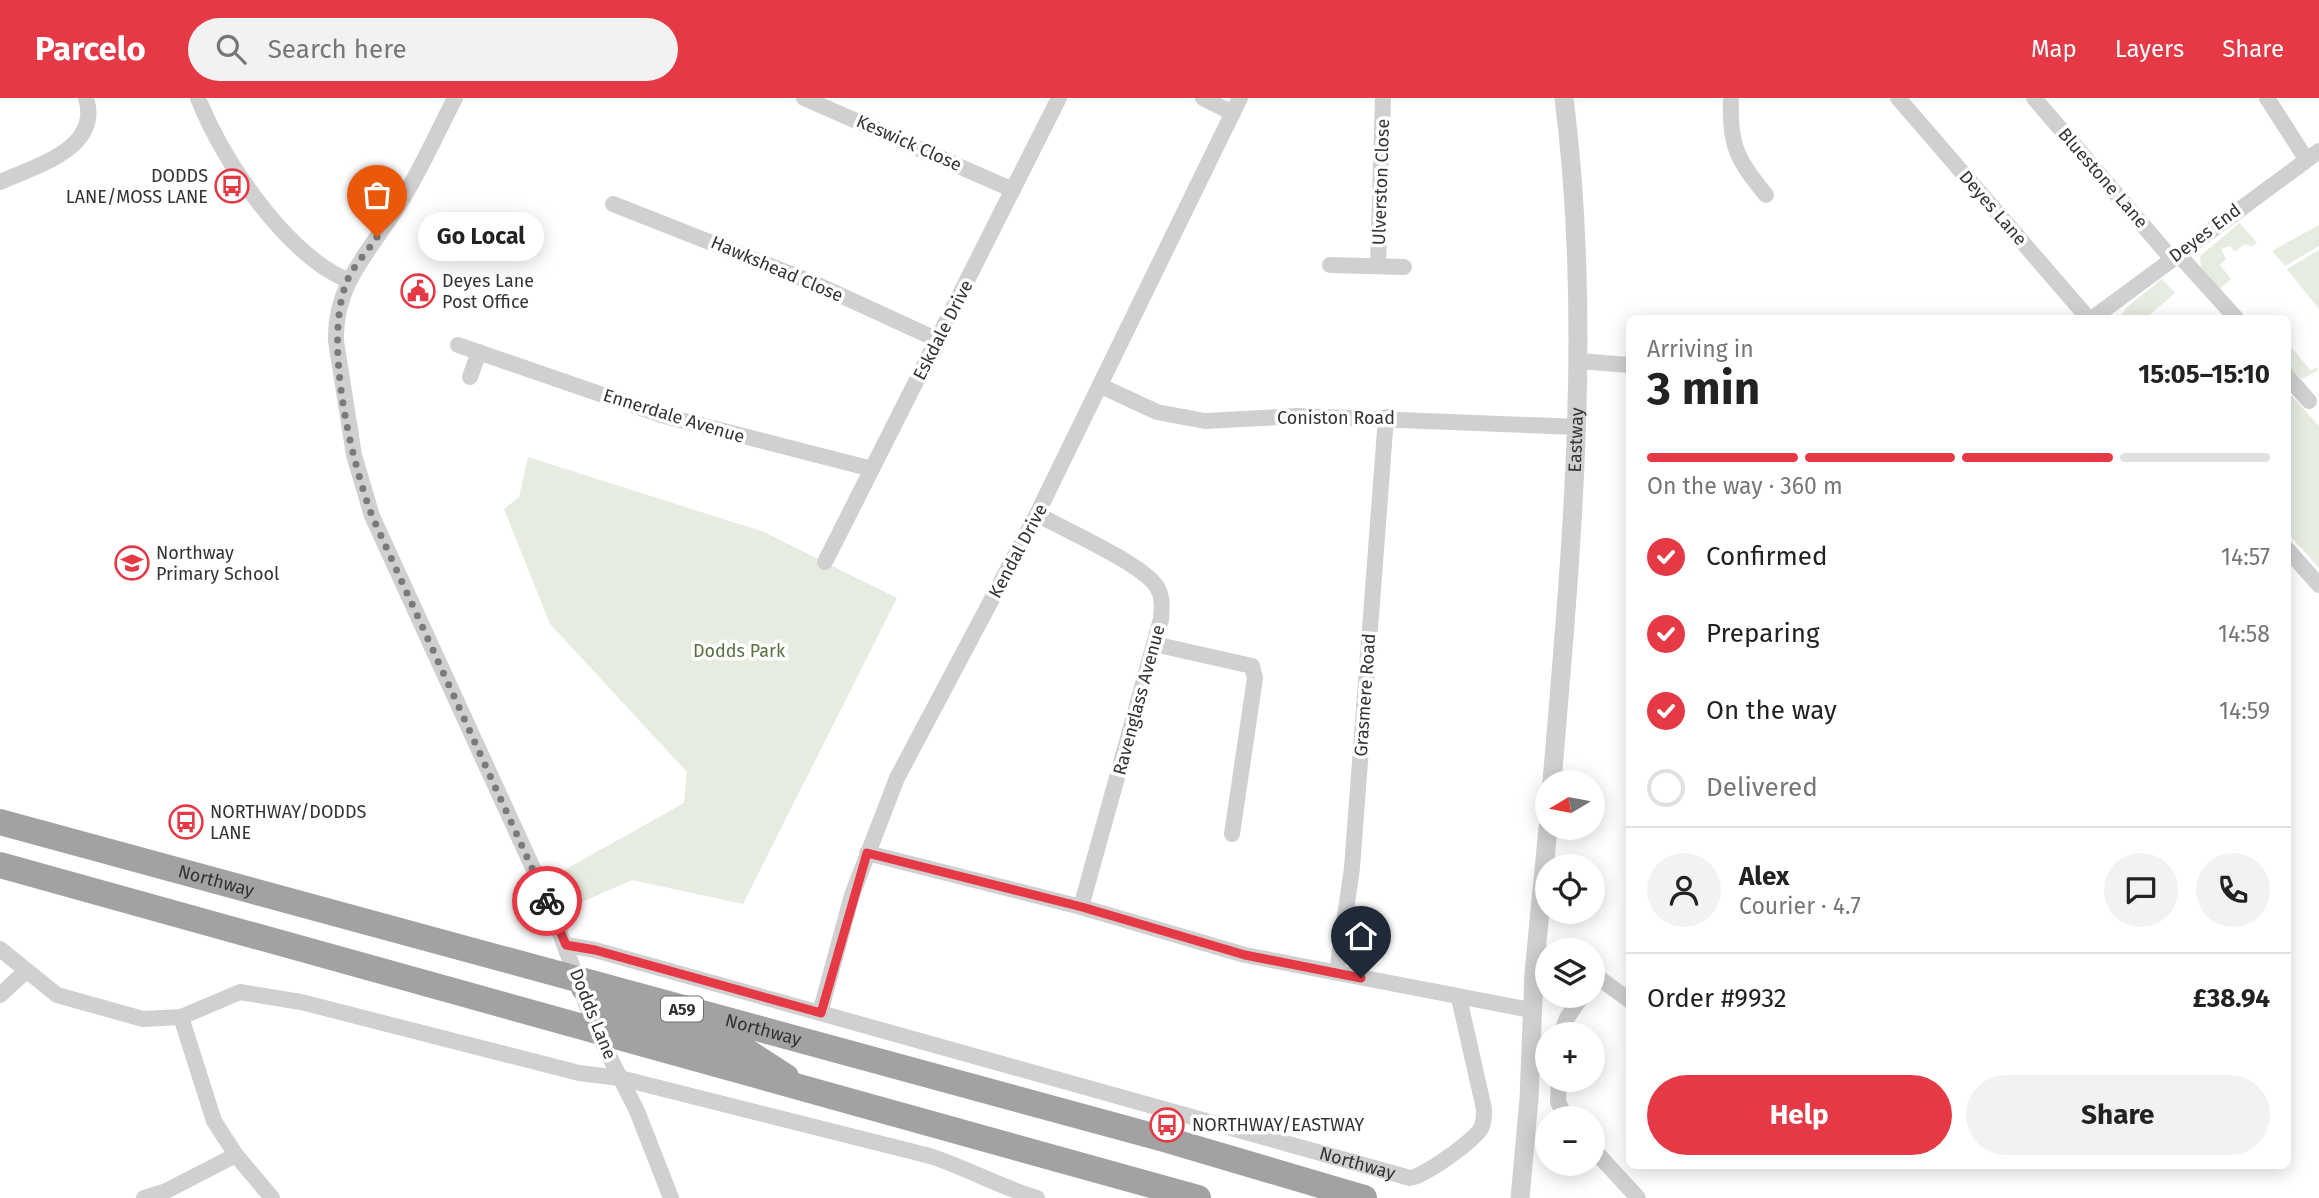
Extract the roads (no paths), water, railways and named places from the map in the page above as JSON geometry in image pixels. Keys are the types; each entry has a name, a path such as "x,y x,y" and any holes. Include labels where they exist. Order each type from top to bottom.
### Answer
{"highway":[{"name":"Northway","path":"0,822 1164,1139 1364,1198"},
{"name":"A59","path":"0,865 1198,1198"},
{"path":"580,981 590,995 614,1010 740,1047 798,1087"}],"street":[{"path":"0,182 68,150 80,140 89,118 86,98"},
{"path":"198,98 228,160 286,234 313,262 347,280 399,205 455,98"},
{"name":"Keswick Close","path":"804,98 1013,190"},
{"name":"Eskdale Drive","path":"825,562 1059,98"},
{"path":"1203,98 1236,105"},
{"name":"Ulverston Close","path":"1378,267 1383,98"},
{"name":"Eastway","path":"1553,770 1571,562 1579,361 1577,244 1563,98"},
{"path":"1731,98 1733,146 1739,162 1766,195"},
{"name":"Deyes Lane","path":"1898,98 2085,315"},
{"name":"Bluestone Lane","path":"2034,98 2175,256 2233,315"},
{"path":"2267,98 2313,155"},
{"name":"Kendal Drive","path":"821,1013 867,853 897,778 1037,514 1236,105"},
{"name":"Deyes End","path":"2097,315 2313,155"},
{"name":"Hawkshead Close","path":"613,204 816,284 938,340"},
{"name":"Ulverston Close","path":"1331,265 1404,267"},
{"name":"Dodds Lane","path":"347,280 336,326 337,341 361,487 566,945 596,1030 620,1078 671,1198"},
{"name":"Ennerdale Avenue","path":"458,345 661,415 872,469"},
{"path":"470,377 479,352"},
{"path":"1579,361 1626,365"},
{"path":"2291,381 2309,401"},
{"name":"Coniston Road","path":"1101,386 1157,412 1187,419 1386,417 1578,426"},
{"name":"Grasmere Road","path":"1337,972 1352,868 1386,417"},
{"name":"Ravenglass Avenue","path":"1037,514 1136,569 1153,582 1162,603 1154,644 1082,907"},
{"path":"2291,553 2319,584"},
{"path":"1154,644 1252,666 1255,678 1232,834"},
{"path":"1544,938 1548,840"},
{"path":"867,853 1082,907 1245,955 1531,1010"},
{"name":"Northway","path":"566,945 595,950 1410,1178 1425,1173 1474,1136 1483,1124 1484,1109 1459,998"},
{"path":"0,949 25,972 57,995 144,1020 181,1017 240,992 301,1002 579,1073 620,1078 930,1156 966,1167 1009,1194 1037,1198"},
{"path":"0,995 25,972"},
{"path":"1605,985 1626,998"},
{"path":"1520,1198 1529,1099 1531,1010 1535,992"},
{"path":"181,1017 214,1121 236,1155 272,1198"},
{"path":"144,1198 164,1192 236,1155"},
{"path":"1605,1162 1638,1198"}],"place":[{"name":"DODDS LANE/MOSS LANE","path":"232,186"},
{"name":"Go Local","path":"377,237"},
{"name":"Deyes Lane Post Office","path":"418,291"},
{"name":"Northway Primary School","path":"132,563"},
{"name":"NORTHWAY/DODDS LANE","path":"186,822"},
{"name":"NORTHWAY/EASTWAY","path":"1167,1125"}],"park label":[{"name":"Dodds Park","path":"739,651"}]}
